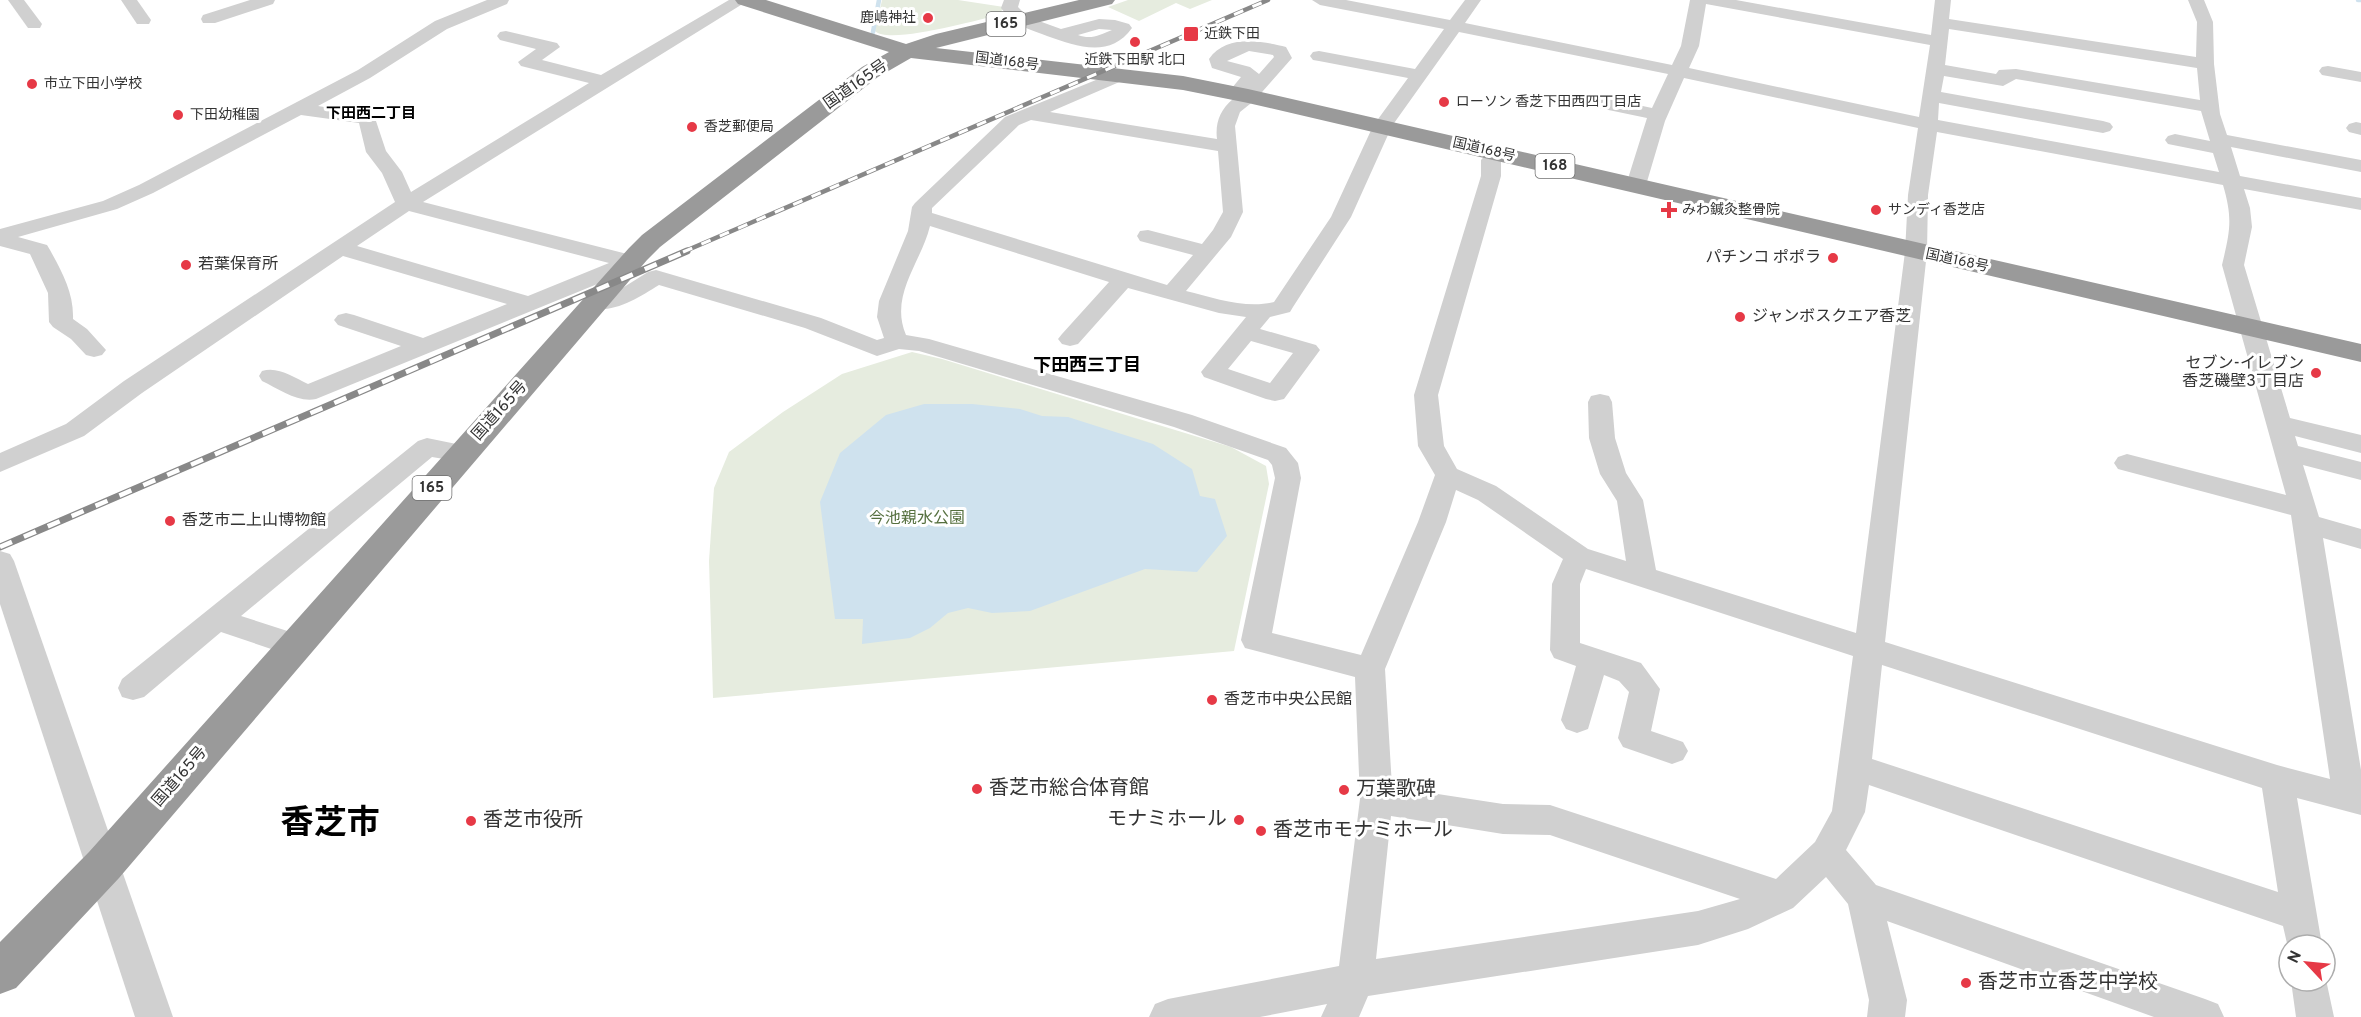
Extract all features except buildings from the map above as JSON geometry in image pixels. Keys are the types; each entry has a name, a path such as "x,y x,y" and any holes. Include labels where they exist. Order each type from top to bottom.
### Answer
{"highway":[{"name":"国道168号","path":"743,0 907,51 1183,83 1242,95 2361,353"},
{"name":"国道165号","path":"0,973 104,865 462,453 651,241 870,72 907,51 943,38 1105,0"},
{"path":"983,29 974,33 964,44 966,49 988,60"}],"street":[{"path":"16,0 34,24"},
{"path":"129,0 143,20"},
{"path":"209,19 267,0"},
{"path":"0,237 110,205 146,189 364,74 441,25 501,0"},
{"path":"2,459 75,430 133,387 406,204 604,81 743,0"},
{"path":"1012,0 1009,8 1022,21 1061,34"},
{"path":"1320,0 1928,124 2361,204"},
{"path":"924,217 1124,280 1227,308 1262,312 1282,307 1341,217 1383,126 1473,0"},
{"path":"1636,185 1658,115 1679,73 1693,36 1698,0"},
{"path":"1709,0 1939,42"},
{"path":"1168,1017 1356,980 1698,928 1748,913 1781,897 1827,853 1848,812 1855,767 1916,252 1918,195 1927,142 1930,96 1936,69 1943,0"},
{"path":"1498,153 1491,160 1491,176 1426,395 1431,446 1448,475 1487,493 1578,556 2277,779 2355,799 2305,516 2233,265 2241,218 2233,180 2210,107 2205,64 2205,22 2196,0"},
{"path":"2039,38 2040,16"},
{"path":"1941,23 2205,64"},
{"path":"506,36 551,47 527,62 604,81"},
{"path":"2092,45 2092,64"},
{"path":"1318,56 1419,75"},
{"path":"1936,69 2002,81 2005,74 2016,74 2210,107"},
{"path":"2328,71 2361,77"},
{"path":"897,341 888,315 901,269 924,217 922,207 1012,121 1118,76"},
{"path":"1172,294 1223,232 1233,212 1225,126 1232,109 1242,95"},
{"path":"1930,96 2103,127"},
{"path":"1577,98 1658,115"},
{"path":"301,109 367,120 376,152 392,172 406,204"},
{"path":"1030,114 1227,147"},
{"path":"2175,140 2221,144 2361,166"},
{"path":"406,204 631,262"},
{"path":"1148,236 1207,252"},
{"path":"0,237 39,250 54,276 63,303 62,322 80,334 94,350"},
{"path":"340,248 529,303"},
{"path":"271,376 308,393 631,262"},
{"path":"596,303 623,298 656,277 813,323 877,349 897,341 921,344 1183,421 1276,454 1285,463 1288,478 1256,640 1370,669"},
{"path":"1070,339 1124,280"},
{"path":"1245,332 1262,312"},
{"path":"346,320 424,346"},
{"path":"1600,402 1602,438 1613,474 1630,500 1643,577"},
{"path":"2278,424 2361,444"},
{"path":"133,688 427,447 462,453"},
{"path":"2286,452 2361,471"},
{"path":"2127,463 2305,516 2361,539"},
{"path":"1340,1017 1356,980 1376,799 1370,669 1432,522 1448,475"},
{"path":"1578,556 1566,584 1565,650 1630,672 1645,690 1634,738 1672,751"},
{"path":"0,561 154,1017"},
{"path":"215,619 295,645"},
{"path":"1577,720 1593,660"},
{"path":"1855,767 2301,930 2277,779"},
{"path":"1376,799 1503,819 1550,820 1781,897"},
{"path":"1827,853 1864,897 1888,1000 1886,1017"},
{"path":"1864,897 2205,1017"},
{"path":"2311,993 2315,1017"}],"green space":[{"name":"鹿嶋神社","path":"882,0 958,0 1004,7 999,15 954,26 915,33 883,35 875,31"},
{"path":"1128,0 1212,0 1190,9 1176,3 1139,21 1108,7"},
{"name":"今池親水公園","path":"912,352 942,359 1231,447 1266,466 1269,484 1234,651 713,698 709,561 714,488 729,452 783,412 842,374"}],"water":[{"path":"924,404 972,404 1020,409 1042,416 1068,417 1153,444 1192,469 1200,496 1215,499 1227,536 1197,572 1145,569 1030,611 992,613 968,608 948,613 930,628 910,638 862,644 863,619 835,619 820,502 840,453 886,415"}],"waterway":[{"path":"873,32 879,0"}],"railway":[{"path":"683,252 1268,0"},
{"path":"0,547 687,251"}],"place":[{"name":"鹿嶋神社","path":"928,18"},
{"name":"近鉄下田","path":"1191,34"},
{"name":"近鉄下田駅 北口","path":"1135,42"},
{"name":"市立下田小学校","path":"32,84"},
{"name":"ローソン 香芝下田西四丁目店","path":"1444,102"},
{"name":"下田幼稚園","path":"178,115"},
{"name":"香芝郵便局","path":"692,127"},
{"name":"みわ鍼灸整骨院","path":"1669,210"},
{"name":"サンディ香芝店","path":"1876,210"},
{"name":"パチンコ ポポラ","path":"1833,258"},
{"name":"若葉保育所","path":"186,265"},
{"name":"ジャンボスクエア香芝","path":"1740,317"},
{"name":"セブン-イレブン 香芝磯壁3丁目店","path":"2316,373"},
{"name":"香芝市二上山博物館","path":"170,521"},
{"name":"香芝市中央公民館","path":"1212,700"},
{"name":"香芝市総合体育館","path":"977,789"},
{"name":"万葉歌碑","path":"1344,790"},
{"name":"モナミホール","path":"1239,820"},
{"name":"香芝市役所","path":"471,821"},
{"name":"香芝市モナミホール","path":"1261,831"},
{"name":"香芝市立香芝中学校","path":"1966,983"}],"district":[{"name":"下田西二丁目","path":"371,114"},
{"name":"下田西三丁目","path":"1087,366"},
{"name":"香芝市","path":"330,825"}]}
